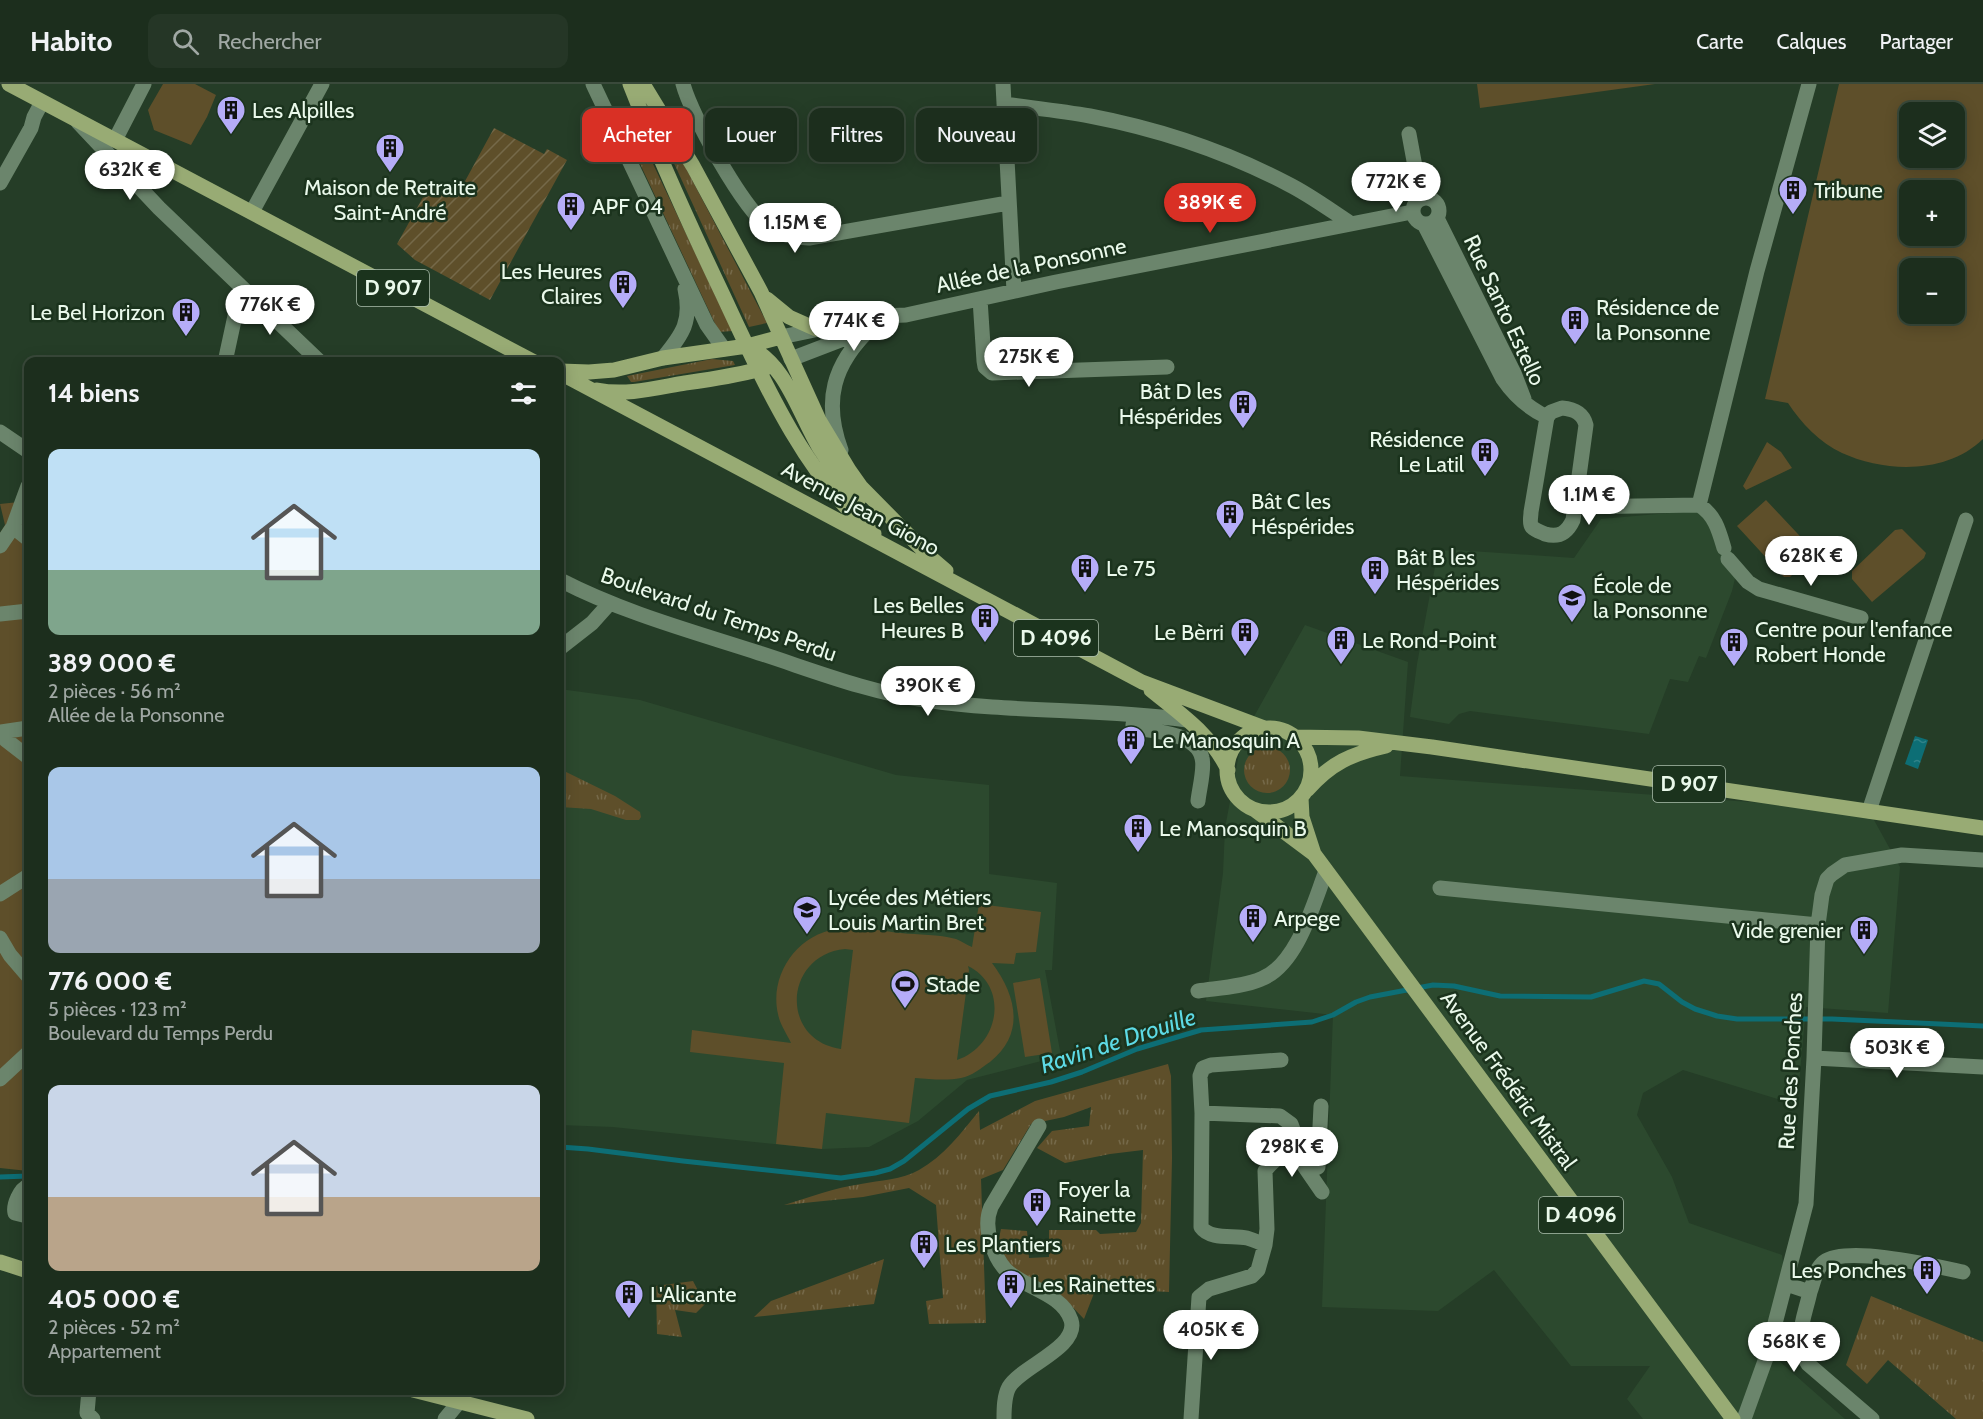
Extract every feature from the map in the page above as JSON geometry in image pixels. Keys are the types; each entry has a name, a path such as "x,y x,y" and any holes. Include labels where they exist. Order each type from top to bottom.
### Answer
{"main road":[{"name":"D 907","path":"9,84 525,357"},
{"name":"D 4096","path":"630,84 651,138 700,248 747,346 765,368 787,424 839,499 894,550"},
{"name":"D 4096","path":"643,84 693,166 761,292 819,420 849,470 861,487 932,559 972,592"},
{"path":"761,292 789,317 816,328"},
{"path":"564,372 614,370 663,358 747,346 781,337"},
{"path":"585,387 608,392 633,392 765,368 791,359"},
{"path":"765,368 785,383 820,448 842,480 884,523 932,559"},
{"path":"614,370 608,392 617,405"},
{"name":"Avenue Jean Giono","path":"564,374 617,405 1142,682 1267,729"},
{"name":"Avenue Jean Giono","path":"1142,682 1217,749 1228,770"},
{"path":"1267,729 1286,732 1294,737 1303,745 1309,756 1311,767 1304,794 1291,806 1280,811 1255,810 1244,804 1229,783 1229,758 1234,747 1242,738 1267,729"},
{"name":"D 907","path":"1294,737 1358,738 1453,750 1983,828"},
{"name":"D 907","path":"1304,794 1323,774 1351,756 1395,744"},
{"name":"Avenue Frédéric Mistral","path":"1304,794 1302,817 1314,854 1733,1419"},
{"name":"Avenue Frédéric Mistral","path":"1255,810 1314,854"},
{"path":"0,1262 24,1270"},
{"path":"432,1395 527,1419"}],"street":[{"path":"115,140 144,84"},
{"path":"252,212 322,84"},
{"path":"593,84 707,325 724,349"},
{"path":"683,84 708,141 739,191 760,219 777,232 788,236 809,238 1008,203"},
{"path":"1699,505 1757,271 1809,84"},
{"path":"1014,291 1001,91 1158,133 1238,160 1289,184 1350,223"},
{"path":"0,183 31,128 42,102"},
{"path":"78,122 159,208 315,357"},
{"path":"1409,134 1417,206 1416,221 1431,221 1439,210 1436,203 1429,198 1417,206"},
{"name":"Allée de la Ponsonne","path":"791,359 906,315 1350,223 1417,206"},
{"name":"Rue Santo Estello","path":"1431,221 1503,379 1509,388 1525,402 1547,417"},
{"path":"663,358 676,342 687,322 688,300 681,268"},
{"path":"226,357 241,288"},
{"path":"980,299 983,355 986,367 992,372 1167,367"},
{"name":"Allée de la Ponsonne","path":"781,337 882,316 906,315"},
{"path":"849,470 834,429 832,415 834,387 838,373 850,351 871,328"},
{"path":"1562,408 1576,411 1585,420 1586,425 1573,520 1561,535 1552,536 1533,528 1530,522 1547,417 1551,412 1562,408"},
{"path":"0,432 24,448"},
{"path":"0,546 13,527 24,497"},
{"path":"1575,507 1699,505 1716,522 1726,553 1748,582 1759,589 1861,618"},
{"path":"1869,811 1966,520"},
{"path":"13,527 24,536"},
{"name":"Boulevard du Temps Perdu","path":"564,582 609,604 823,674 907,698 969,705 1134,714 1187,720"},
{"path":"564,645 592,623 609,604"},
{"path":"0,614 24,611"},
{"path":"1133,724 1132,728 1188,740 1198,748 1203,760 1198,801"},
{"path":"0,733 24,729"},
{"path":"0,733 24,754"},
{"name":"Rue des Ponches","path":"1744,1419 1766,1358 1806,1204 1818,925 1822,895 1827,879 1845,865 1902,855 1983,860"},
{"path":"1198,991 1250,983 1268,976 1282,966 1299,936 1326,871"},
{"path":"0,894 24,879"},
{"path":"1440,888 1818,925"},
{"path":"0,938 10,955 24,971"},
{"path":"0,1079 24,1057"},
{"path":"1814,1058 1983,1067"},
{"path":"1265,1245 1244,1238 1210,1234 1204,1232 1201,1227 1200,1076 1203,1068 1211,1065 1281,1060"},
{"path":"1302,1162 1310,1168 1318,1167 1321,1106"},
{"path":"1191,1419 1199,1297 1203,1291 1255,1274 1265,1245 1268,1224 1265,1171 1291,1145 1295,1132 1284,1118 1202,1113"},
{"path":"1004,1419 1010,1385 1062,1344 1068,1338 1072,1325 1067,1311 1055,1300 1004,1268 996,1256 988,1231 988,1215 991,1207 1039,1126"},
{"path":"1291,1145 1322,1192"},
{"path":"23,1215 15,1213 14,1209 24,1189"},
{"path":"1872,1419 1808,1364 1803,1357 1799,1344 1800,1335 1810,1292 1818,1270 1827,1260 1841,1257 1865,1257 1898,1260 1963,1272"},
{"path":"1786,1284 1810,1292"},
{"path":"89,1395 87,1413 93,1419"},
{"path":"445,1419 459,1402"}],"shaded area":[{"name":"École de la Ponsonne","path":"1712,511 1723,524 1737,570 1732,591 1706,658 1699,656 1688,682 1670,679 1649,734 1470,711 1459,714 1449,724 1410,717 1417,664 1438,551 1456,550 1574,558 1601,519"},
{"path":"1305,625 1408,662 1400,776 1869,811 1900,867 1888,1013 1806,1007 1797,1105 1683,1070 1643,1093 1637,1115 1672,1177 1689,1223 1782,1255 1786,1284 1778,1360 1845,1419 1643,1419 1627,1399 1650,1366 1571,1366 1494,1270 1438,1311 1322,1307 1333,1015 1206,1001 1223,873 1225,828 1242,738"},
{"name":"Lycée des Métiers Louis Martin Bret","path":"564,690 640,700 896,775 989,785 989,874 1057,883 1052,970 1045,970 1061,1056 967,1080 918,1121 869,1147 822,1149 613,1127 564,1125"}],"green space":[{"path":"163,84 195,84 216,95 191,145 154,130 148,110"},
{"path":"1477,84 1655,84 1480,108"},
{"path":"1839,84 1983,84 1983,439 1952,459 1934,464 1896,467 1878,464 1859,460 1826,444 1799,418 1788,403 1765,399"},
{"path":"494,128 544,154 547,149 567,160 490,300 415,260 397,244 427,190 464,183"},
{"path":"639,162 652,162 732,331 719,332"},
{"path":"673,162 683,162 767,323 749,327"},
{"path":"712,359 733,361 735,365 634,382 631,382 627,376"},
{"path":"1767,442 1781,452 1792,468 1746,490 1743,486"},
{"path":"1766,500 1812,549 1814,554 1790,577 1784,577 1737,526"},
{"path":"24,501 24,1171 0,1168 0,533 5,525 0,504"},
{"path":"1902,529 1926,553 1924,558 1872,602 1852,579 1852,571 1895,530"},
{"path":"1267,747 1283,754 1290,770 1283,786 1267,793 1251,786 1244,770 1251,754"},
{"path":"564,771 615,796 640,812 641,817 639,820 626,820 591,809 564,807"},
{"path":"979,904 1041,912 1036,952 1016,953 1014,964 992,963 1007,988 1014,1014 1009,1039 990,1062 969,1076 938,1080 915,1078 909,1123 826,1113 822,1149 776,1144 784,1063 690,1052 692,1030 791,1043 778,1014 776,999 778,985 789,959 798,948 809,939 822,933 852,928 936,935 956,939 972,947","holes":["845,949 853,950 841,1049 821,1042 807,1030 799,1015 797,998 801,981 810,966 825,955","968,966 981,975 990,988 994,1001 994,1016 990,1030 982,1042 971,1053 957,1060"]},
{"path":"1040,978 1052,1053 1025,1057 1013,983"},
{"path":"1168,1064 1171,1076 1172,1158 1169,1292 1096,1288 1084,1319 1061,1295 1015,1272 997,1247 1001,1229 1027,1231 1029,1258 1049,1257 1049,1230 1096,1230 1100,1234 1136,1232 1141,1223 1143,1150 1065,1163 1037,1148 1052,1131 1089,1126 1091,1107 1064,1117 1031,1124 1003,1170 981,1179 986,1323 929,1324 926,1301 943,1298 936,1205 909,1188 863,1197 784,1205 841,1188 898,1178 912,1173 944,1151 979,1111 980,1130 1035,1101"},
{"path":"884,1259 874,1304 754,1317 771,1301"},
{"path":"693,1281 705,1304 696,1313 675,1310 682,1337 657,1334 656,1286"},
{"path":"1871,1296 1983,1342 1983,1419 1956,1419 1888,1360 1867,1384 1846,1365"}],"water":[{"path":"1915,736 1928,740 1918,769 1905,764"}],"waterway":[{"name":"Ravin de Drouille","path":"564,1147 841,1178 875,1173 890,1169 904,1161 968,1109 990,1096 1051,1082 1137,1049 1201,1030 1312,1022 1333,1015 1370,997 1433,985 1454,986 1500,996 1591,997 1644,981 1659,984 1695,1009 1737,1019 1832,1019 1983,1026"},
{"name":"Ravin de Drouille","path":"0,1177 24,1176"}],"place":[{"name":"Les Alpilles","path":"231,136"},
{"name":"Maison de Retraite Saint-André","path":"390,174"},
{"name":"Tribune","path":"1793,216"},
{"name":"APF 04","path":"571,232"},
{"name":"Les Heures Claires","path":"623,310"},
{"name":"Le Bel Horizon","path":"186,338"},
{"name":"Résidence de la Ponsonne","path":"1575,346"},
{"name":"Bât D les Héspérides","path":"1243,430"},
{"name":"Résidence Le Latil","path":"1485,478"},
{"name":"Bât C les Héspérides","path":"1230,540"},
{"name":"Le 75","path":"1085,594"},
{"name":"Bât B les Héspérides","path":"1375,596"},
{"name":"École de la Ponsonne","path":"1572,624"},
{"name":"Les Belles Heures B","path":"985,644"},
{"name":"Le Bèrri","path":"1245,658"},
{"name":"Le Rond-Point","path":"1341,666"},
{"name":"Centre pour l'enfance Robert Honde","path":"1734,668"},
{"name":"Le Manosquin A","path":"1131,766"},
{"name":"Le Manosquin B","path":"1138,854"},
{"name":"Lycée des Métiers Louis Martin Bret","path":"807,936"},
{"name":"Arpege","path":"1253,944"},
{"name":"Vide grenier","path":"1864,956"},
{"name":"Stade","path":"905,1010"},
{"name":"Foyer la Rainette","path":"1037,1228"},
{"name":"Les Plantiers","path":"924,1270"},
{"name":"Les Ponches","path":"1927,1296"},
{"name":"Les Rainettes","path":"1011,1310"},
{"name":"L'Alicante","path":"629,1320"}]}
